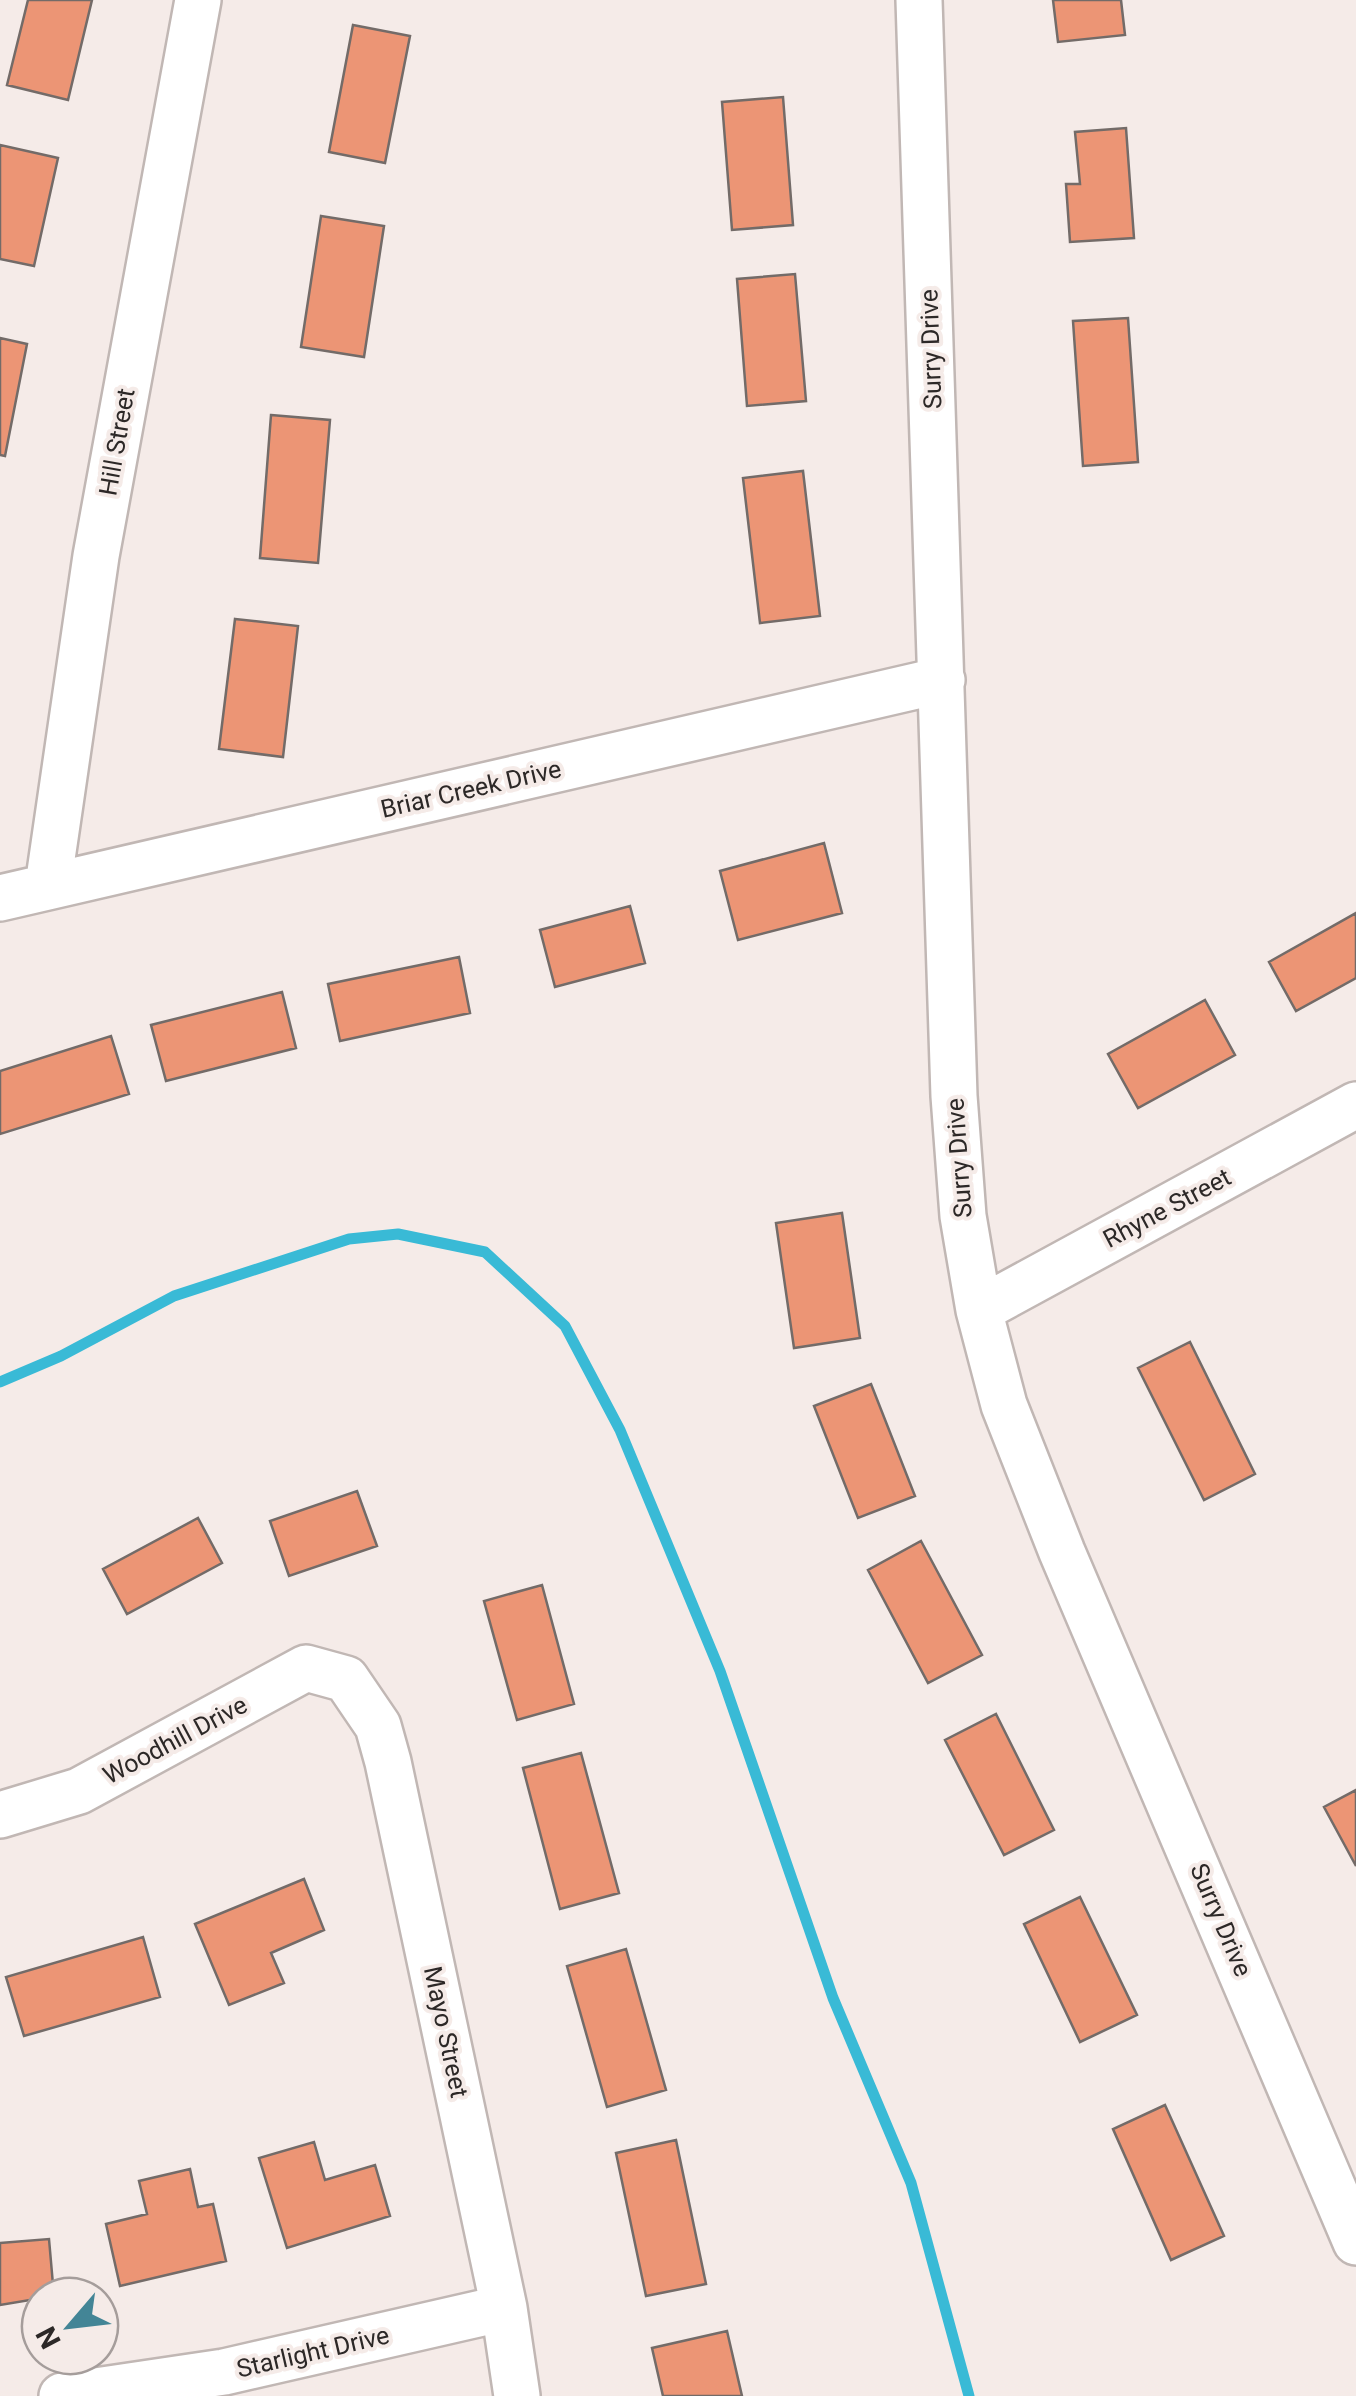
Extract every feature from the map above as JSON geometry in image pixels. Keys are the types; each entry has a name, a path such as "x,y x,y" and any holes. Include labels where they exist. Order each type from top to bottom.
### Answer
{"street":[{"name":"Hill Street","path":"48,886 96,556 198,0"},
{"name":"Surry Drive","path":"919,0 954,1096 963,1216 979,1310 1004,1405 1062,1552 1356,2242"},
{"name":"Briar Creek Drive","path":"0,898 942,680"},
{"name":"Rhyne Street","path":"979,1310 1356,1105"},
{"name":"Woodhill Drive","path":"0,1815 79,1791 306,1668 346,1679"},
{"name":"Mayo Street","path":"346,1679 378,1726 388,1762 504,2308 517,2396"},
{"name":"Starlight Drive","path":"62,2396 224,2372 504,2308"}],"building":[{"path":"28,0 92,0 68,100 7,85"},
{"path":"1053,0 1121,0 1125,35 1058,42"},
{"path":"353,25 410,36 385,163 329,152"},
{"path":"783,97 793,225 732,230 722,102"},
{"path":"1126,128 1134,238 1070,242 1066,184 1080,184 1075,132"},
{"path":"0,145 58,158 34,266 0,259"},
{"path":"321,216 384,226 364,357 301,347"},
{"path":"795,274 806,401 747,406 737,279"},
{"path":"1128,318 1138,462 1083,466 1073,321"},
{"path":"0,338 27,344 5,456 0,455"},
{"path":"271,415 330,420 318,563 260,558"},
{"path":"803,471 820,616 760,623 743,478"},
{"path":"235,619 298,626 283,757 219,749"},
{"path":"824,843 842,913 738,940 720,871"},
{"path":"630,906 645,963 555,987 540,930"},
{"path":"1356,913 1356,978 1296,1011 1269,962"},
{"path":"459,957 470,1013 340,1041 328,984"},
{"path":"282,992 296,1048 166,1081 151,1025"},
{"path":"1205,1000 1235,1055 1138,1108 1108,1054"},
{"path":"111,1036 129,1094 0,1134 0,1071"},
{"path":"842,1213 860,1338 794,1348 776,1223"},
{"path":"1190,1342 1255,1474 1204,1500 1138,1368"},
{"path":"871,1384 915,1496 858,1518 814,1406"},
{"path":"357,1491 377,1546 289,1576 270,1521"},
{"path":"198,1518 222,1563 127,1614 103,1569"},
{"path":"921,1541 982,1655 928,1683 868,1570"},
{"path":"542,1585 574,1704 517,1720 484,1601"},
{"path":"996,1714 1054,1830 1004,1855 945,1740"},
{"path":"581,1753 619,1893 560,1909 523,1768"},
{"path":"1356,1790 1356,1866 1324,1807"},
{"path":"304,1879 324,1930 271,1953 284,1983 229,2005 195,1924"},
{"path":"1080,1897 1137,2015 1080,2042 1024,1924"},
{"path":"143,1937 160,1997 24,2036 6,1977"},
{"path":"626,1949 666,2090 607,2107 567,1966"},
{"path":"1165,2105 1224,2236 1171,2260 1113,2129"},
{"path":"676,2140 706,2284 646,2296 616,2153"},
{"path":"314,2142 325,2180 375,2165 390,2216 287,2248 259,2158"},
{"path":"190,2169 198,2207 213,2204 226,2261 120,2286 106,2224 147,2214 139,2181"},
{"path":"49,2239 52,2276 20,2276 20,2302 0,2305 0,2243"},
{"path":"727,2331 742,2396 663,2396 652,2348"}],"waterway":[{"path":"0,1382 61,1356 174,1296 349,1239 398,1234 485,1252 565,1326 620,1430 720,1671 833,1998 911,2183 969,2396"}]}
